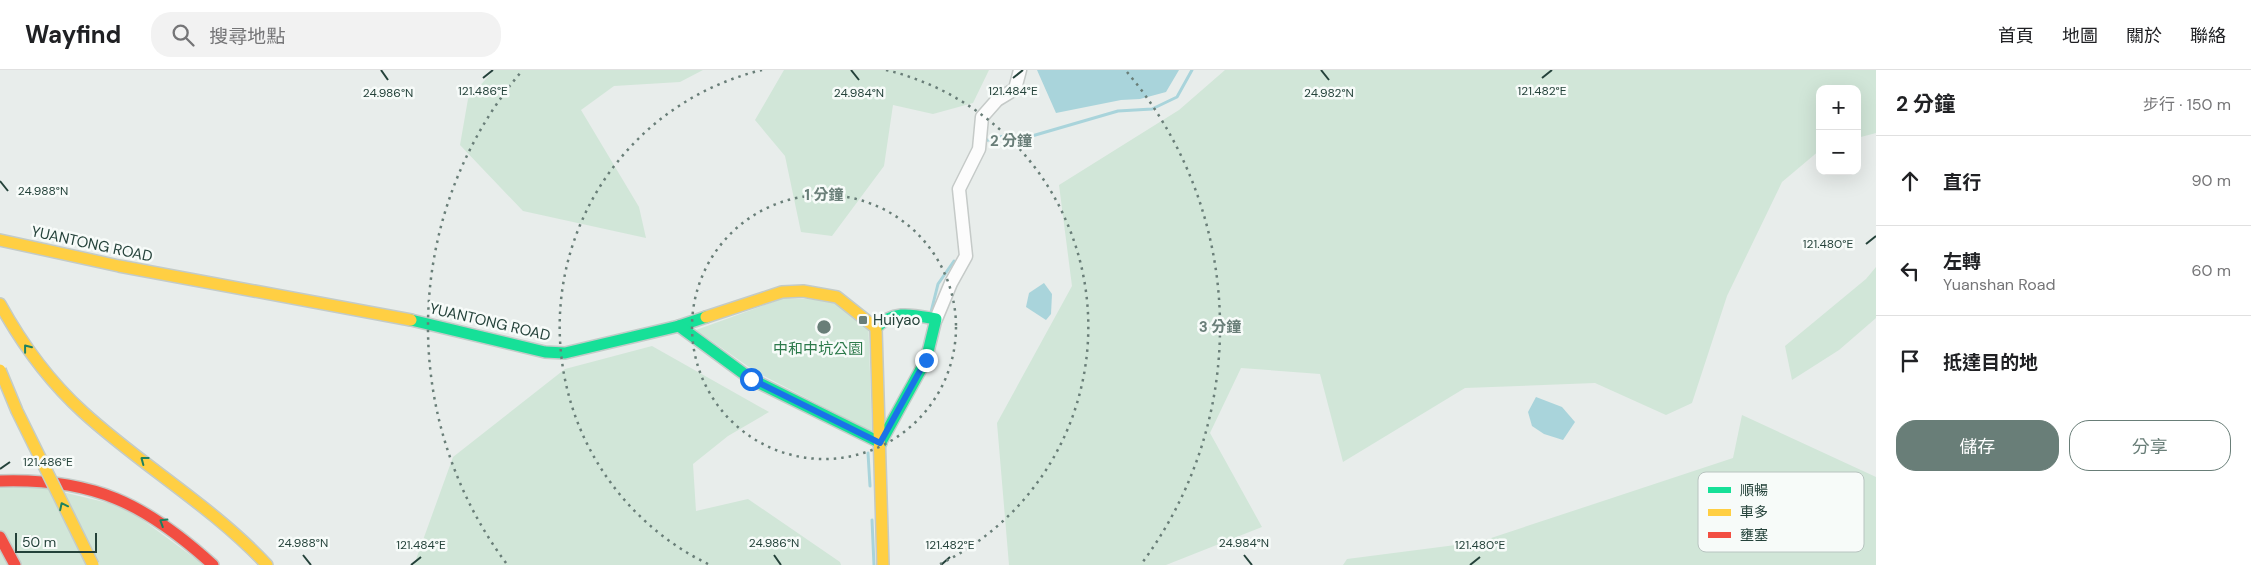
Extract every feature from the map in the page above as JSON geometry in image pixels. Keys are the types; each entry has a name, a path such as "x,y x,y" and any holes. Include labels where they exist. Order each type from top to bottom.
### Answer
{"main road":[{"name":"YUANTONG ROAD","path":"0,240 119,266 428,322 545,352 565,353 679,326 782,292 803,291 837,296 876,328"},
{"path":"0,304 16,333 52,380 83,411 244,538 267,565"},
{"path":"880,443 926,360 931,318 895,314 884,318 876,328 883,565"},
{"path":"679,326 751,379 880,443"},
{"path":"0,370 21,420 93,565"},
{"path":"0,481 36,478 80,485 107,493 164,522 185,538 213,565"},
{"path":"0,537 15,565"}],"street":[{"path":"931,318 966,256 959,189 979,149 982,117 997,100 1015,89 1020,70"}],"green space":[{"path":"494,70 703,70 680,82 614,86 581,110 639,207 646,238 523,211 460,145 468,99"},
{"path":"784,70 989,70 973,103 933,114 893,105 884,166 832,236 801,232 785,156 755,120"},
{"path":"1225,70 1876,70 1876,133 1861,137 1861,85 1816,85 1816,153 1782,182 1727,296 1692,403 1666,415 1595,383 1465,388 1343,462 1320,374 1241,368 1210,433 1262,527 1166,565 1009,565 997,423 1072,286 1059,185 1179,110"},
{"path":"1876,267 1876,318 1839,350 1792,380 1785,346 1866,279"},
{"name":"中和中坑公園","path":"784,298 827,300 868,315 872,432 756,372 696,330"},
{"path":"652,346 769,412 728,436 693,464 696,511 748,499 840,562 841,565 414,565 453,457 565,369"},
{"path":"1742,415 1876,477 1876,565 1343,565 1347,559 1479,542 1733,458"},
{"path":"29,484 125,507 204,565 0,565 0,487"}],"water":[{"path":"1037,70 1179,70 1166,92 1140,99 1121,100 1056,113"},
{"path":"1044,283 1052,294 1051,314 1046,320 1026,307 1029,293"},
{"path":"1536,397 1562,407 1575,422 1563,440 1544,434 1532,426 1528,412"}],"waterway":[{"path":"984,141 1008,135 1025,138 1118,111 1152,109 1177,97 1192,70"},
{"path":"931,312 938,284 954,261"},
{"path":"868,453 870,486"},
{"path":"872,520 874,565"}],"traffic: fast":[{"path":"876,328 883,322 897,316 912,315 936,319 926,360 881,442"},
{"path":"411,320 545,352 565,353 679,326 706,317"},
{"path":"679,326 751,379 881,443"}],"traffic: slow":[{"path":"0,240 119,266 411,320"},
{"path":"706,317 782,292 803,291 837,297 876,328 883,565"},
{"path":"0,304 17,333 37,361 59,388 83,412 223,524 267,565"},
{"path":"0,370 17,411 93,565"}],"traffic: jam":[{"path":"0,481 33,481 63,484 90,490 116,499 140,510 164,525 213,565"},
{"path":"0,537 15,565"}],"place":[{"name":"Huiyao","path":"863,320"}],"route":[{"path":"751,379 880,443 926,360"}]}
